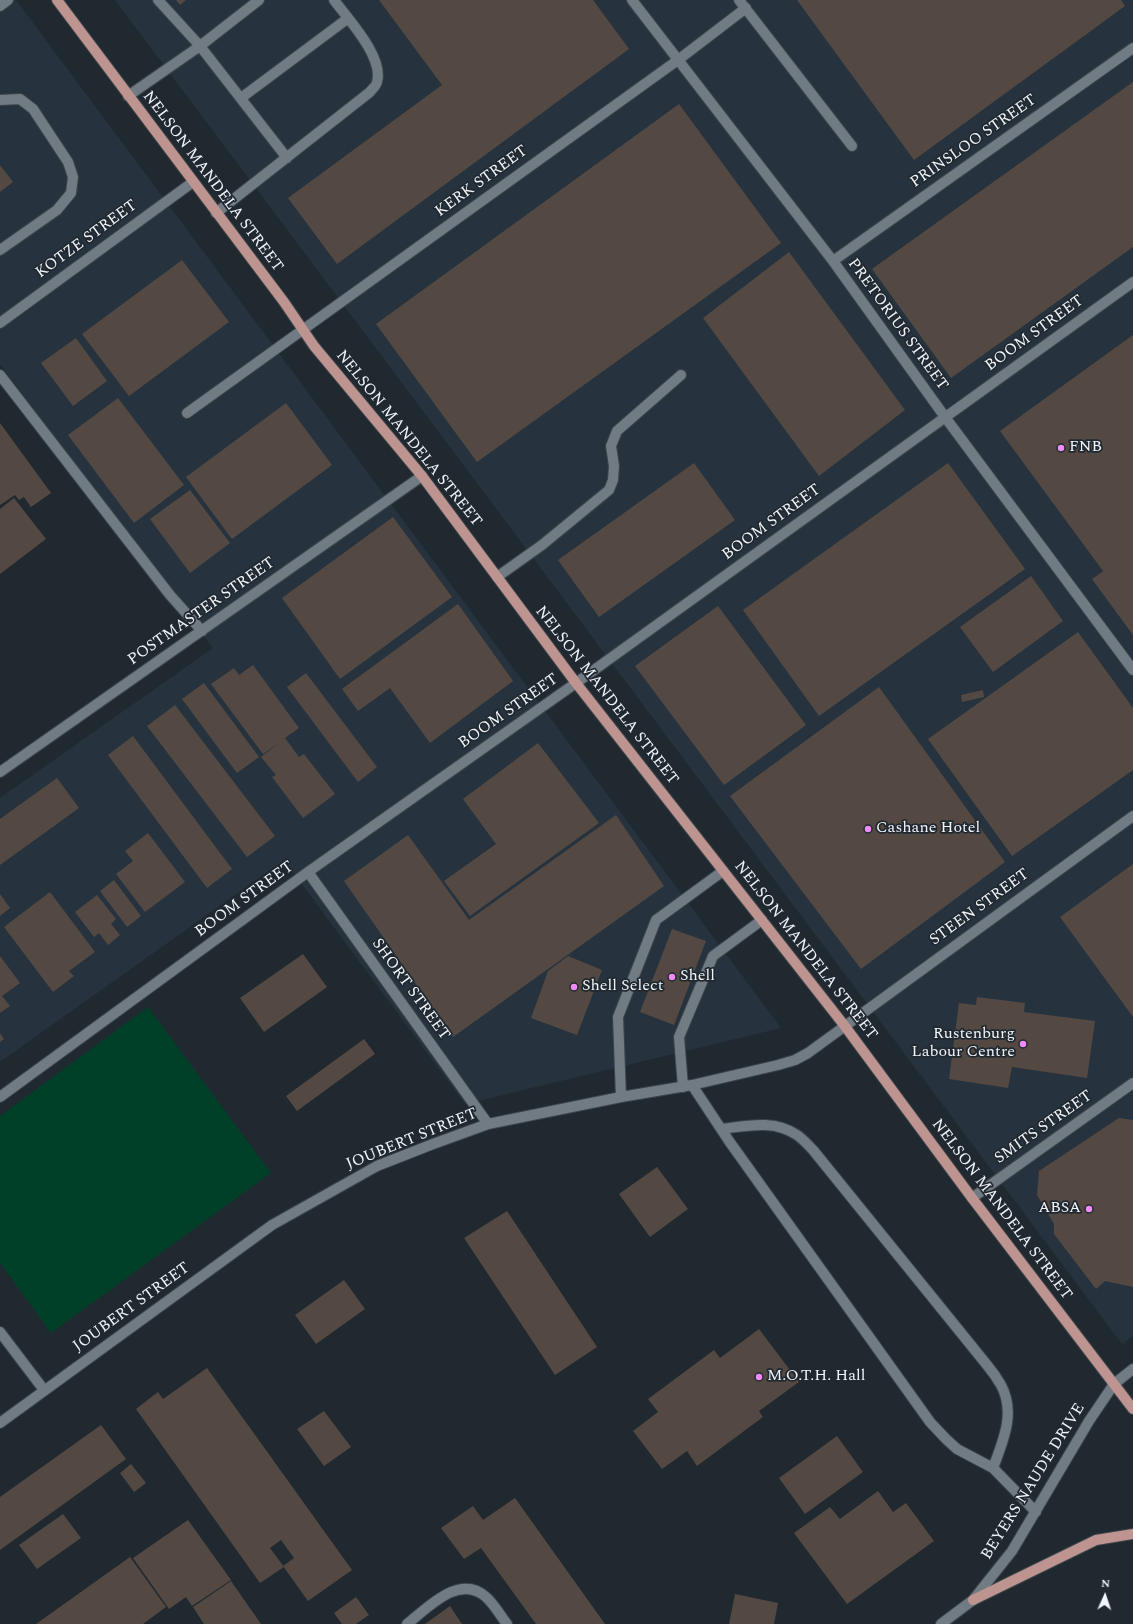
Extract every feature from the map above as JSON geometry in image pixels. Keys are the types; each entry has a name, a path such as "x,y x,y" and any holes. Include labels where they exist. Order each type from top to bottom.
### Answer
{"main road":[{"name":"NELSON MANDELA STREET","path":"57,0 314,346 422,476 576,683 844,1025 972,1198 1133,1409"},
{"path":"973,1600 1096,1540 1133,1534"}],"street":[{"path":"0,6 8,0"},
{"path":"158,0 200,46 287,158"},
{"path":"128,96 200,46 259,0"},
{"path":"216,214 370,92 378,82 377,69 371,51 334,0"},
{"name":"PRETORIUS STREET","path":"632,0 832,261 945,417 1133,670"},
{"path":"742,4 852,146"},
{"name":"KERK STREET","path":"187,413 678,60 742,4"},
{"path":"241,98 347,18"},
{"name":"PRINSLOO STREET","path":"832,261 1133,48"},
{"path":"0,100 20,99 33,109 68,162 73,177 71,193 57,210 0,250"},
{"name":"KOTZE STREET","path":"0,323 193,182"},
{"name":"BOOM STREET","path":"0,1097 308,872 576,683 1133,282"},
{"path":"497,577 542,545 609,490 613,480 614,466 611,446 617,430 681,374"},
{"path":"0,375 170,596 202,631"},
{"name":"POSTMASTER STREET","path":"0,772 422,476"},
{"name":"STEEN STREET","path":"844,1025 1133,816"},
{"path":"621,1097 618,1017 656,920 723,871"},
{"name":"SHORT STREET","path":"308,872 488,1124"},
{"path":"762,920 713,956 679,1037 687,1086 721,1129 930,1422 946,1440 957,1449 992,1468 1036,1512"},
{"name":"JOUBERT STREET","path":"0,1423 272,1225 377,1166 488,1124 621,1097 687,1086 756,1071 795,1060 808,1053 844,1025"},
{"name":"SMITS STREET","path":"972,1198 1133,1083"},
{"path":"721,1129 763,1124 781,1127 797,1135 813,1150 982,1359 1001,1386 1006,1400 1008,1416 1006,1433 992,1468"},
{"path":"0,1332 44,1390"},
{"name":"BEYERS NAUDE DRIVE","path":"941,1624 973,1600 1012,1551 1114,1384 1133,1369"},
{"path":"407,1624 444,1595 462,1588 475,1590 486,1598 506,1624"}],"shaded area":[{"path":"0,0 16,0 781,1028 465,1104 284,860 0,1062 0,798 213,648 0,364"},
{"path":"115,0 1133,0 1133,1336 1122,1344"}],"green space":[{"path":"148,1007 271,1173 51,1333 0,1263 0,1116"}],"building":[{"path":"176,0 186,0 180,5"},
{"path":"379,0 593,0 629,49 337,264 288,198 442,85"},
{"path":"797,0 1121,0 1125,6 914,160"},
{"path":"1133,82 1133,247 951,378 872,269"},
{"path":"679,104 781,243 477,462 376,324"},
{"path":"0,165 13,182 0,192"},
{"path":"789,252 905,410 819,476 703,318"},
{"path":"182,260 229,322 129,396 82,334"},
{"path":"1133,335 1133,635 1092,579 1109,567 1103,571 1000,431"},
{"path":"76,338 107,381 73,406 41,363"},
{"path":"118,398 184,485 134,523 68,435"},
{"path":"286,403 332,465 232,539 186,477"},
{"path":"0,423 51,493 31,507 24,497 19,500 15,495 0,505"},
{"path":"694,463 735,520 599,617 558,560"},
{"path":"948,463 1025,569 819,716 743,610"},
{"path":"190,490 230,543 190,573 150,519"},
{"path":"14,498 46,539 0,574 0,509"},
{"path":"393,517 452,597 340,679 282,598"},
{"path":"1031,576 1063,621 993,672 960,627"},
{"path":"458,604 513,681 430,743 390,688 358,711 342,689"},
{"path":"718,606 806,725 724,785 635,666"},
{"path":"1078,632 1133,708 1133,770 1012,856 928,739"},
{"path":"253,665 299,728 285,738 299,757 304,754 335,794 303,818 272,777 276,775 261,757 279,743 263,754 211,684 234,668 239,675"},
{"path":"306,673 377,767 358,782 287,687"},
{"path":"204,683 259,757 237,773 182,699"},
{"name":"Cashane Hotel","path":"879,687 1005,862 861,969 730,796"},
{"path":"983,690 984,697 962,702 961,695"},
{"path":"175,705 275,836 247,857 147,726"},
{"path":"133,736 232,869 207,888 108,755"},
{"path":"538,743 599,823 470,916 444,881 496,844 463,799"},
{"path":"57,778 79,808 0,865 0,819"},
{"path":"616,815 664,886 453,1037 344,881 408,835 469,920"},
{"path":"148,833 185,882 145,912 116,874 133,861 125,851"},
{"path":"1133,864 1133,1017 1060,917"},
{"path":"114,880 141,916 127,927 100,891"},
{"path":"50,892 95,952 69,971 74,976 53,992 4,927"},
{"path":"0,894 10,908 0,916"},
{"path":"97,895 116,919 111,924 120,935 108,945 99,933 94,937 75,912"},
{"path":"672,929 706,941 674,1025 640,1012"},
{"path":"303,954 327,987 264,1032 240,998"},
{"path":"0,956 20,983 2,996 10,1006 0,1013"},
{"path":"568,956 602,970 577,1035 531,1018 548,971"},
{"name":"Rustenburg Labour Centre","path":"977,997 1025,1003 1024,1012 1095,1021 1087,1078 1012,1067 1008,1088 949,1079 959,1003 976,1005"},
{"path":"0,1033 4,1039 0,1042"},
{"path":"364,1039 375,1054 297,1111 286,1096"},
{"name":"ABSA","path":"1119,1118 1133,1120 1133,1287 1105,1281 1096,1289 1054,1234 1054,1224 1037,1195 1039,1171"},
{"path":"657,1167 688,1209 650,1237 619,1194"},
{"path":"507,1211 597,1347 555,1375 464,1238"},
{"path":"344,1280 365,1309 316,1344 295,1315"},
{"path":"759,1329 799,1382 759,1411 763,1417 697,1466 687,1451 662,1469 633,1431 658,1412 648,1399 714,1350 720,1358"},
{"path":"207,1368 352,1570 308,1601 284,1567 260,1583 136,1409 158,1392 163,1399","holes":["281,1540 294,1558 283,1566 270,1548"]},
{"path":"324,1411 351,1447 324,1466 297,1429"},
{"path":"101,1425 126,1459 0,1550 0,1497"},
{"path":"837,1436 863,1472 805,1514 779,1478"},
{"path":"131,1464 146,1483 134,1492 120,1473"},
{"path":"878,1491 893,1512 906,1503 934,1541 847,1604 794,1533 830,1507 840,1519"},
{"path":"515,1498 605,1624 536,1624 481,1548 464,1559 441,1528 473,1506 483,1520"},
{"path":"63,1514 81,1538 37,1569 19,1545"},
{"path":"188,1520 231,1580 192,1606 186,1597 169,1609 133,1558"},
{"path":"130,1557 166,1607 143,1624 36,1624"},
{"path":"231,1581 261,1624 204,1624 193,1607"},
{"path":"735,1594 778,1603 774,1624 729,1624"},
{"path":"356,1597 369,1615 356,1624 342,1624 334,1613"},
{"path":"450,1606 462,1624 425,1624"}],"place":[{"name":"FNB","path":"1061,448"},
{"name":"Cashane Hotel","path":"868,829"},
{"name":"Shell","path":"672,977"},
{"name":"Shell Select","path":"574,987"},
{"name":"Rustenburg Labour Centre","path":"1023,1044"},
{"name":"ABSA","path":"1089,1209"},
{"name":"M.O.T.H. Hall","path":"759,1377"}]}
